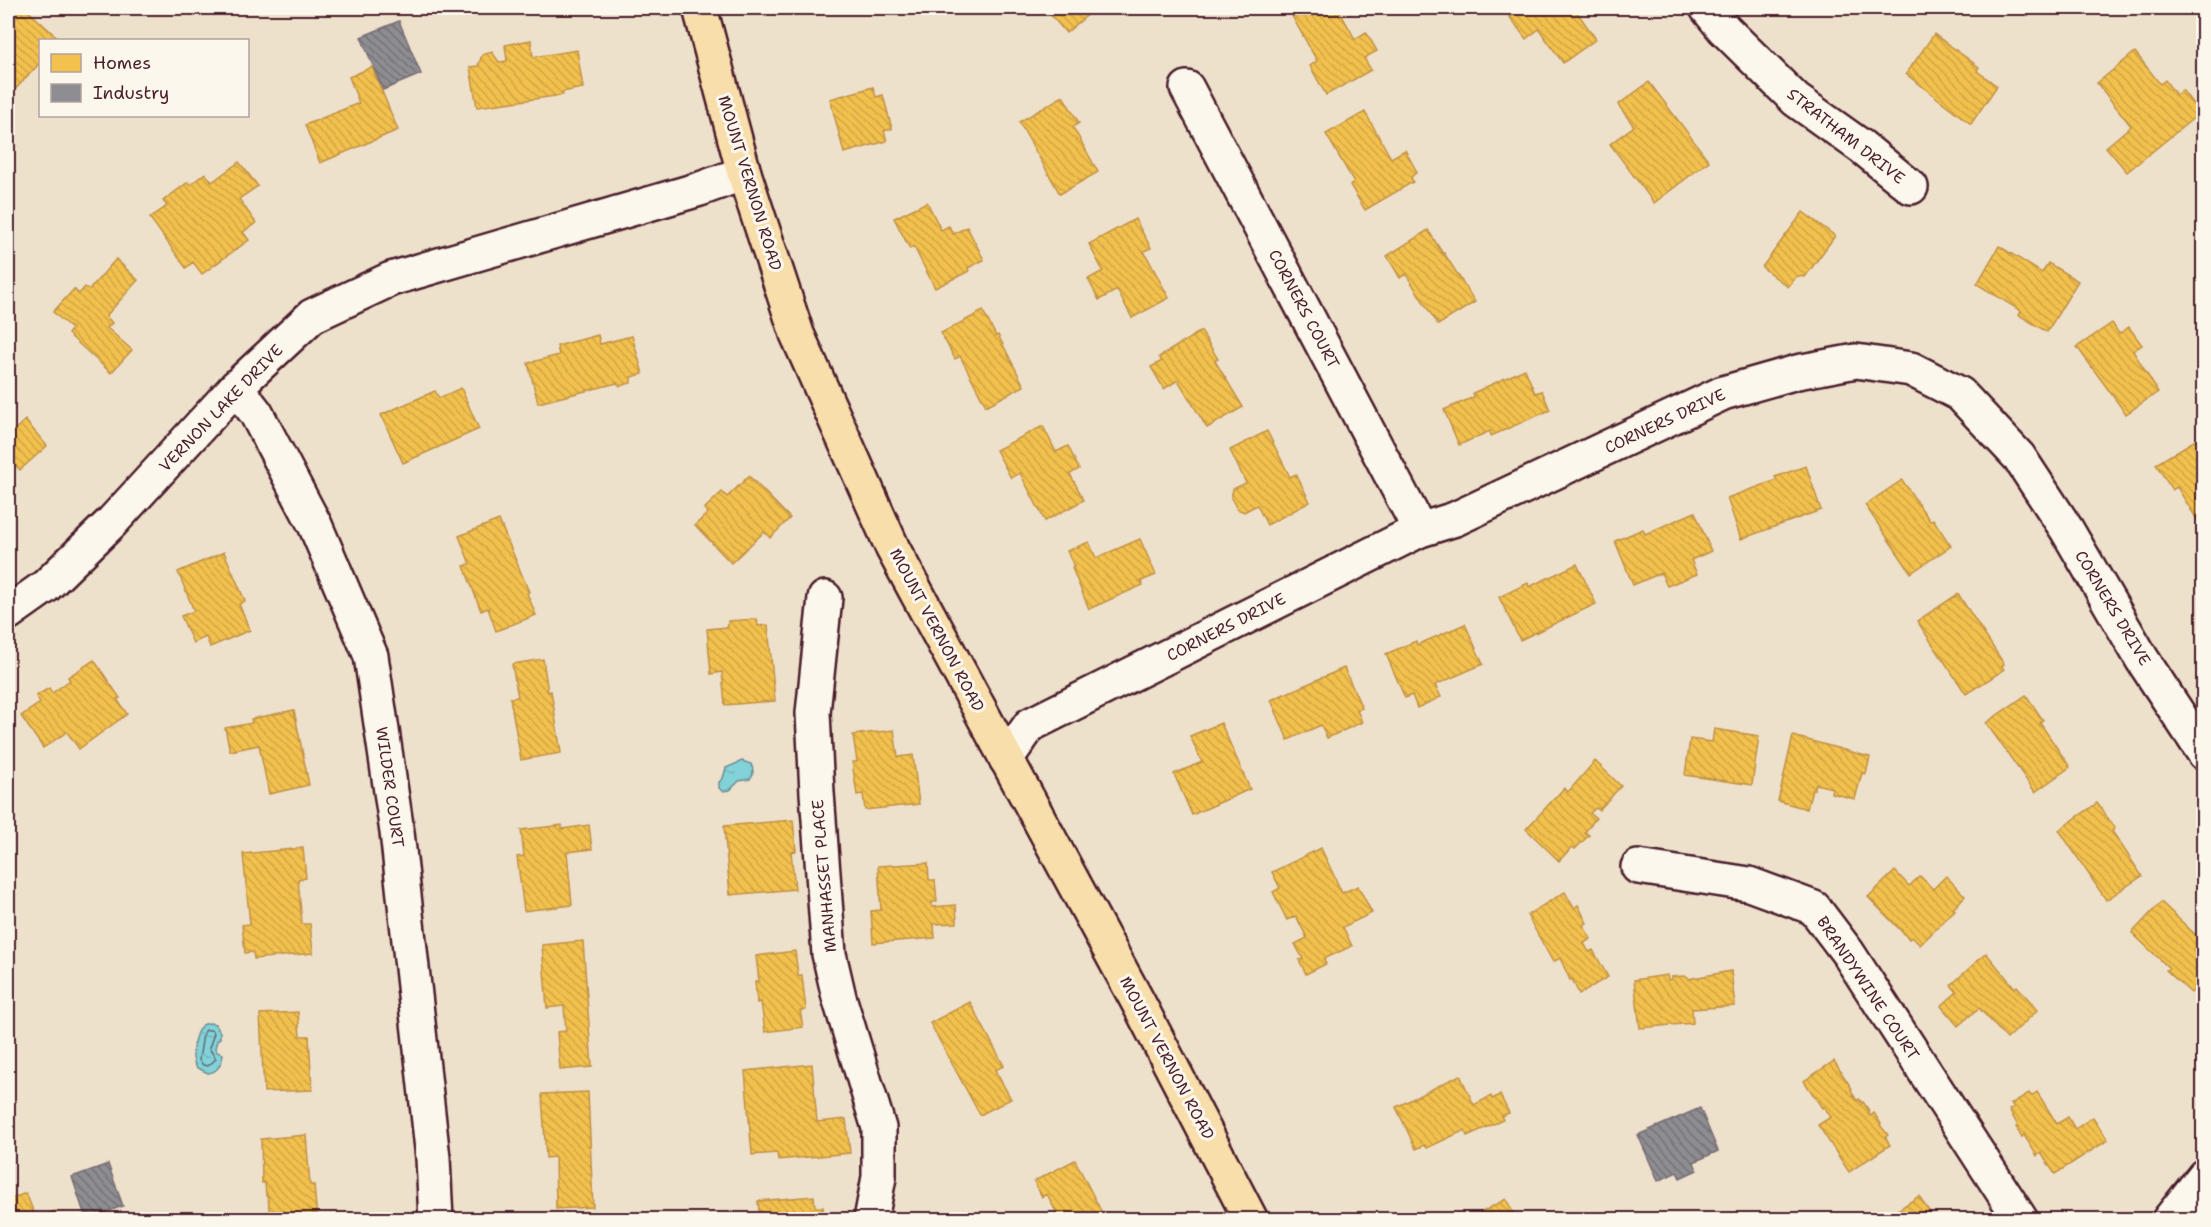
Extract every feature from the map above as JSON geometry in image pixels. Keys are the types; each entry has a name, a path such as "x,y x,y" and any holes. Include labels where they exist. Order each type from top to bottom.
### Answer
{"main road":[{"name":"MOUNT VERNON ROAD","path":"700,8 744,173 797,334 893,549 1150,1025 1251,1220"}],"street":[{"name":"STRATHAM DRIVE","path":"1707,8 1796,100 1862,147 1911,187"},
{"name":"CORNERS COURT","path":"1187,88 1420,530"},
{"name":"VERNON LAKE DRIVE","path":"8,613 46,586 112,522 236,387 312,316 391,279 700,189 744,173"},
{"name":"CORNERS DRIVE","path":"1006,759 1030,725 1420,530 1455,519 1723,393 1797,372 1856,361 1911,369 1960,394 2019,457 2067,530 2142,659 2204,753"},
{"name":"WILDER COURT","path":"236,387 256,412 315,525 371,656 397,832 433,1158 436,1220"},
{"name":"MANHASSET PLACE","path":"825,598 813,712 817,793 829,954 839,997 879,1128 879,1177 871,1220"},
{"name":"BRANDYWINE COURT","path":"1638,867 1749,884 1814,908 1848,953 2021,1220"},
{"path":"2169,1220 2204,1176"}],"water":[{"path":"742,761 751,764 753,768 750,779 739,781 730,790 723,791 719,788 719,782 726,768"},
{"path":"215,1024 220,1032 215,1048 217,1052 223,1054 219,1066 208,1073 197,1068 193,1052 199,1029 202,1025"}],"building: Homes":[{"path":"8,8 25,8 59,39 39,39 39,64 9,96"},
{"path":"1045,8 1090,8 1091,12 1066,33"},
{"path":"1307,8 1338,8 1355,39 1366,32 1377,51 1364,58 1371,70 1326,95 1310,66 1317,61 1292,16"},
{"path":"1521,8 1574,8 1596,39 1563,63 1539,29 1526,39 1509,16"},
{"path":"1934,34 1979,67 1977,71 1997,86 1971,124 1906,74"},
{"path":"531,40 533,57 577,50 583,88 562,92 563,95 477,107 470,67 478,66 482,55 492,52 499,62 507,61 505,45"},
{"path":"2135,52 2160,84 2165,80 2176,95 2182,90 2200,113 2127,172 2106,147 2131,126 2097,83"},
{"path":"372,67 398,130 320,163 305,125 359,103 349,77"},
{"path":"1649,82 1709,161 1654,203 1610,144 1634,126 1618,105"},
{"path":"873,87 876,97 883,95 892,129 884,131 887,141 844,153 830,99"},
{"path":"1063,96 1079,123 1073,127 1098,172 1060,194 1019,122"},
{"path":"1365,112 1391,158 1405,150 1417,172 1411,177 1413,182 1365,210 1350,185 1354,182 1326,134"},
{"path":"239,162 258,186 239,199 256,223 243,232 249,240 202,274 193,262 186,268 150,218 167,206 163,201 188,182 190,185 205,173 212,182"},
{"path":"927,202 941,230 949,226 953,234 967,227 984,260 968,268 969,271 935,288 914,247 910,249 894,218"},
{"path":"1803,212 1835,236 1805,277 1797,276 1788,287 1762,267"},
{"path":"1135,219 1151,248 1144,251 1169,298 1132,318 1117,290 1099,300 1088,279 1103,271 1089,244"},
{"path":"1428,230 1475,302 1438,325 1406,274 1400,278 1387,256"},
{"path":"1999,246 2042,273 2048,263 2078,281 2047,332 2019,315 2021,311 1977,284"},
{"path":"116,259 138,280 106,316 112,323 107,328 132,350 111,373 68,334 72,329 53,312 74,289 79,294 85,287 89,290"},
{"path":"983,311 1024,386 986,406 960,356 955,359 941,333"},
{"path":"2112,323 2119,334 2129,327 2142,345 2133,351 2158,392 2126,414 2077,347"},
{"path":"1201,331 1218,359 1215,361 1243,407 1207,428 1178,380 1164,389 1151,367 1162,361 1159,357"},
{"path":"598,335 600,344 632,336 643,374 631,377 631,383 620,386 617,383 538,403 528,363 559,355 557,346"},
{"path":"1525,369 1535,393 1542,391 1550,410 1491,436 1490,431 1459,445 1444,410 1474,397 1473,393"},
{"path":"461,388 479,429 403,463 381,415 435,391 439,398"},
{"path":"25,420 47,446 20,470 10,459 8,461 8,436"},
{"path":"1043,426 1056,452 1068,446 1079,469 1070,474 1084,500 1045,521 1020,473 1011,478 996,450"},
{"path":"1267,431 1290,477 1296,474 1310,502 1267,525 1257,505 1244,512 1237,509 1231,498 1233,489 1246,483 1230,450"},
{"path":"2197,439 2204,450 2204,531 2177,487 2172,490 2156,464"},
{"path":"1806,466 1821,510 1741,539 1727,498 1777,480 1775,477"},
{"path":"749,476 790,518 770,538 764,532 731,563 695,525 708,513 704,509 722,492 727,497"},
{"path":"1902,480 1930,521 1933,519 1951,546 1911,573 1865,505"},
{"path":"1695,512 1711,551 1691,560 1697,574 1667,586 1661,573 1633,585 1615,541 1643,529 1645,534"},
{"path":"499,520 529,592 527,593 536,615 496,631 488,608 481,611 464,566 470,564 459,536"},
{"path":"1140,539 1156,575 1141,581 1143,585 1089,609 1067,551 1089,542 1096,558"},
{"path":"224,552 245,601 239,604 250,630 210,647 206,637 193,643 181,616 194,611 178,572"},
{"path":"1577,564 1596,604 1520,640 1499,597 1528,583 1529,587"},
{"path":"1958,594 2004,664 2002,666 2004,670 1966,694 1917,621"},
{"path":"757,619 758,626 768,625 775,701 725,705 722,672 711,674 707,629 728,627 728,621"},
{"path":"1465,624 1483,664 1435,685 1441,697 1417,708 1412,695 1405,698 1386,654 1416,641 1417,645"},
{"path":"543,659 548,692 551,691 561,753 521,760 510,698 518,697 512,664"},
{"path":"94,660 120,698 117,699 127,714 79,749 67,732 43,748 21,716 40,703 36,696 49,688 52,693 70,680 68,677"},
{"path":"1344,668 1362,708 1357,710 1362,722 1327,738 1321,725 1288,740 1271,700"},
{"path":"2026,695 2043,720 2040,723 2070,767 2035,792 1986,723"},
{"path":"294,710 309,785 269,794 259,745 230,751 225,728 252,723 251,719"},
{"path":"1221,723 1250,789 1192,815 1174,774 1202,762 1190,736"},
{"path":"1714,729 1759,736 1752,785 1685,775 1690,739 1712,742"},
{"path":"894,730 898,757 913,755 919,804 865,810 863,794 857,795 852,762 857,762 853,735"},
{"path":"1793,736 1870,757 1866,774 1862,773 1855,799 1831,793 1832,788 1816,784 1807,809 1778,801"},
{"path":"1595,761 1621,786 1599,810 1596,808 1590,813 1596,818 1585,832 1589,835 1575,849 1572,847 1559,861 1526,829 1564,788 1568,792"},
{"path":"2097,803 2115,828 2112,831 2142,876 2106,900 2059,830"},
{"path":"793,820 796,851 791,852 795,889 730,895 724,826"},
{"path":"562,825 562,829 589,825 592,849 567,852 572,905 524,911 517,857 524,856 521,830"},
{"path":"303,848 306,878 298,879 302,924 310,924 313,953 254,959 253,952 245,953 242,925 250,924 243,854"},
{"path":"1321,848 1342,893 1358,886 1372,913 1343,927 1352,946 1324,959 1326,964 1306,974 1299,960 1303,959 1295,944 1307,938 1296,916 1287,920 1273,892 1280,888 1272,872"},
{"path":"928,863 929,880 935,880 937,902 932,902 932,907 956,905 957,923 934,924 935,938 873,943 871,911 881,910 878,866"},
{"path":"1895,871 1909,886 1920,876 1933,889 1946,876 1965,896 1953,909 1955,910 1920,945 1912,937 1909,939 1868,897"},
{"path":"1565,892 1574,908 1578,905 1587,923 1583,925 1591,939 1584,943 1589,952 1593,950 1608,977 1579,994 1560,958 1553,962 1527,915"},
{"path":"2161,902 2201,940 2204,938 2204,979 2191,993 2166,970 2169,968 2132,933"},
{"path":"583,941 592,1067 560,1070 557,1032 566,1031 564,1006 547,1008 542,945"},
{"path":"795,951 798,975 802,975 806,1010 800,1011 803,1027 765,1032 761,1002 757,1003 755,981 759,981 756,956"},
{"path":"1986,953 2015,988 2017,986 2038,1010 2007,1039 1979,1008 1958,1026 1941,1006 1957,992 1951,985"},
{"path":"1731,971 1735,1006 1692,1009 1693,1023 1640,1028 1634,980 1667,975 1668,980 1671,977 1684,976 1688,979"},
{"path":"970,1002 1004,1066 995,1070 1011,1099 980,1115 930,1023"},
{"path":"298,1012 300,1036 309,1036 312,1090 264,1092 260,1014"},
{"path":"1834,1061 1857,1101 1859,1099 1863,1102 1870,1116 1874,1113 1888,1135 1885,1137 1890,1145 1849,1172 1818,1125 1831,1117 1824,1107 1822,1108 1804,1081"},
{"path":"812,1064 817,1122 846,1119 850,1153 778,1160 777,1153 752,1155 745,1071"},
{"path":"1460,1075 1474,1105 1491,1096 1492,1099 1500,1095 1509,1113 1501,1116 1503,1120 1467,1136 1465,1130 1427,1148 1425,1145 1416,1149 1396,1107"},
{"path":"588,1092 593,1207 556,1209 555,1157 546,1158 542,1094"},
{"path":"2037,1092 2057,1124 2068,1117 2075,1129 2093,1117 2108,1140 2055,1174 2041,1153 2037,1156 2024,1135 2022,1137 2009,1110 2014,1107 2011,1104 2029,1093 2031,1096"},
{"path":"306,1135 310,1185 314,1185 317,1219 270,1220 268,1196 266,1196 265,1183 262,1183 261,1139"},
{"path":"1075,1160 1102,1213 1088,1220 1060,1220 1047,1194 1042,1197 1034,1181"},
{"path":"26,1193 36,1218 55,1211 58,1220 8,1220 8,1200"},
{"path":"814,1196 815,1207 823,1207 824,1220 760,1220 758,1201"},
{"path":"1919,1196 1935,1220 1893,1220 1890,1215"},
{"path":"1506,1199 1517,1220 1467,1220"}],"building: Industry":[{"path":"399,21 421,74 383,90 361,37"},
{"path":"1700,1108 1718,1151 1694,1162 1697,1170 1680,1178 1677,1172 1658,1181 1638,1135"},
{"path":"108,1164 123,1206 86,1219 72,1177"}]}
